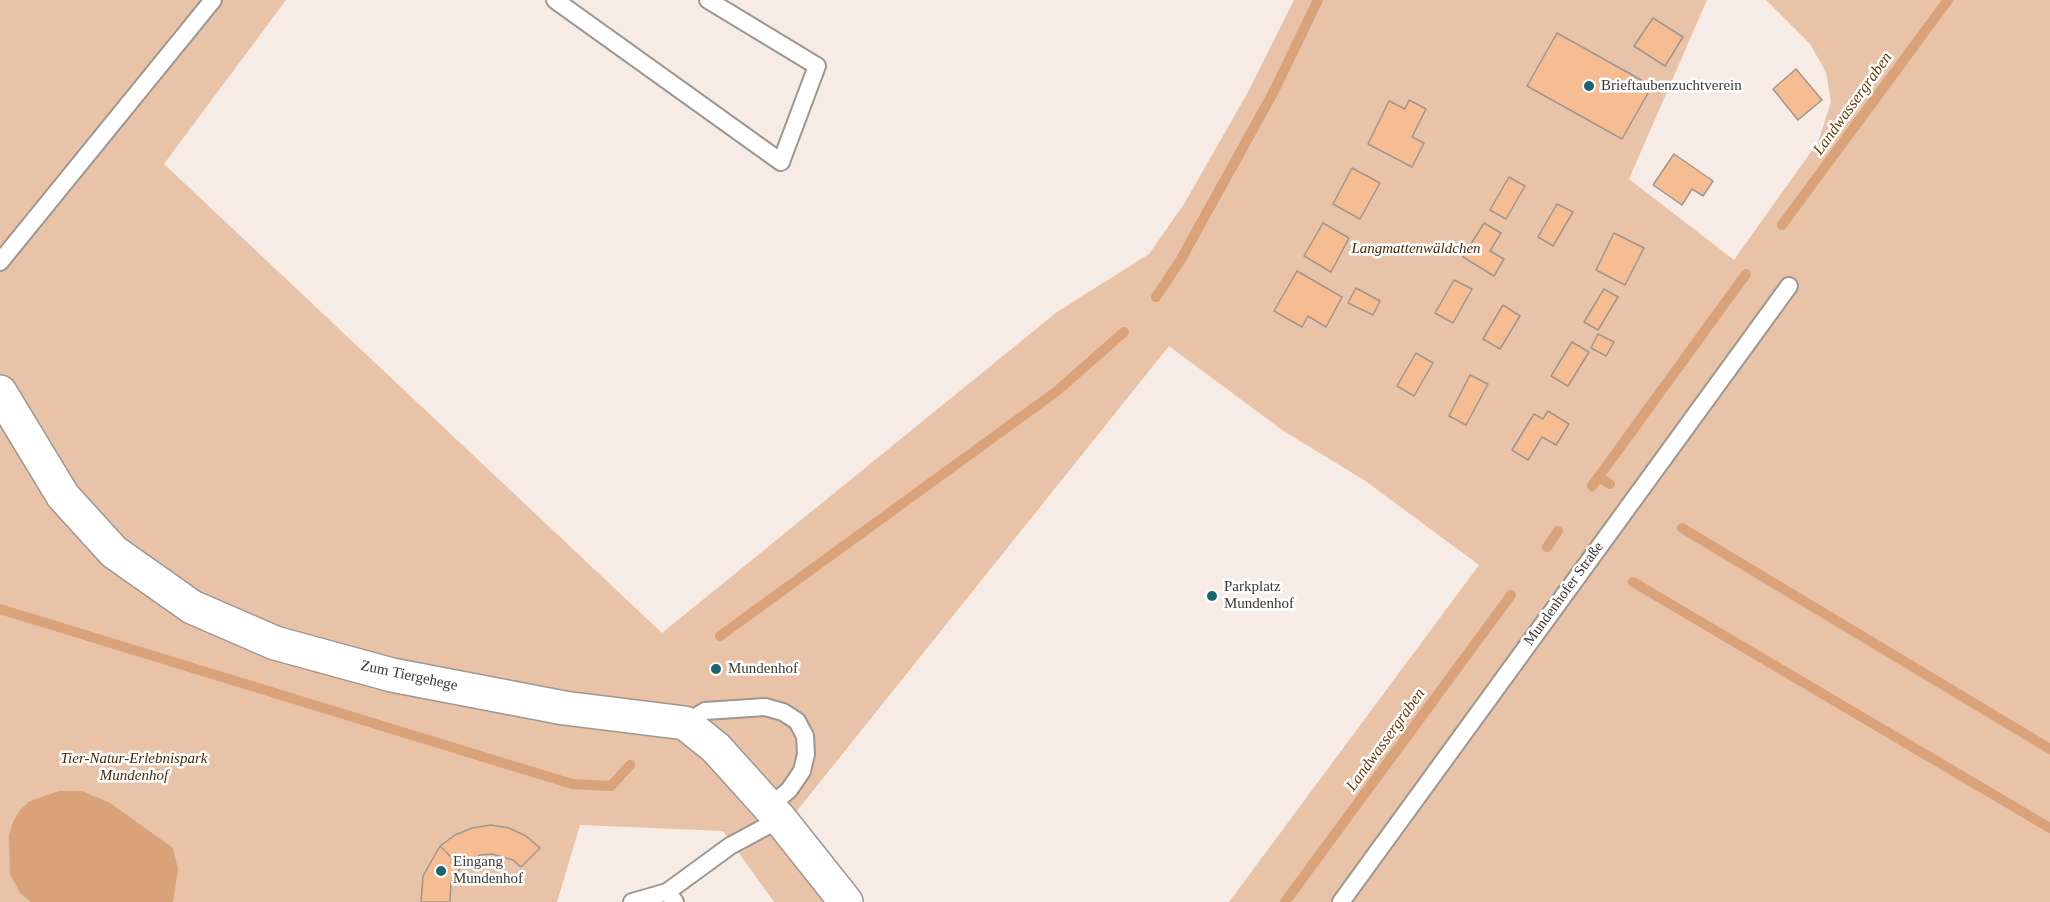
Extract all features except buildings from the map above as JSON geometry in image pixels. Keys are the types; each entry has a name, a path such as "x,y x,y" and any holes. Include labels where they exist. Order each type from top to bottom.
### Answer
{"street":[{"name":"Zum Tiergehege","path":"0,392 63,496 114,552 192,607 274,644 392,675 564,708 685,723"},
{"path":"685,723 716,748 774,813 846,902"}],"lane":[{"path":"0,262 213,0"},
{"path":"555,0 781,162 817,66 708,0"},
{"name":"Mundenhofer Straße","path":"1341,902 1789,286"},
{"path":"632,902 671,897 730,846 774,813 802,771 806,754 806,735 797,721 783,712 765,707 705,711 685,723"}],"green space":[{"path":"0,0 286,0 164,164 662,633 1057,312 1149,254 1184,204 1248,92 1294,0 1707,0 1629,179 1734,260 1818,142 1831,102 1826,72 1810,44 1766,0 2050,0 2050,902 1229,902 1479,565 1364,480 1282,430 1169,346 792,817 863,902 774,902 723,831 580,825 557,902 0,902"}],"shaded area":[{"path":"59,791 82,791 110,803 173,848 178,869 173,902 31,902 20,893 10,874 9,835 13,822 20,810 30,801"}],"waterway":[{"path":"1156,297 1180,261 1273,93 1318,0"},
{"name":"Landwassergraben","path":"1782,225 1948,0"},
{"name":"Landwassergraben","path":"1592,486 1746,274"},
{"path":"720,636 1057,391 1124,332"},
{"path":"1598,477 1610,484"},
{"path":"1682,528 2050,749"},
{"name":"Landwassergraben","path":"1547,547 1558,531"},
{"path":"1633,582 2050,828"},
{"name":"Landwassergraben","path":"1285,902 1511,595"},
{"path":"0,609 572,784 611,786 630,765"}],"place":[{"name":"Brieftaubenzuchtverein","path":"1589,86"},
{"name":"Parkplatz Mundenhof","path":"1212,596"},
{"name":"Mundenhof","path":"716,669"},
{"name":"Eingang Mundenhof","path":"441,871"}],"park label":[{"name":"Langmattenwäldchen","path":"1416,249"},
{"name":"Tier-Natur-Erlebnispark Mundenhof","path":"134,768"}]}
